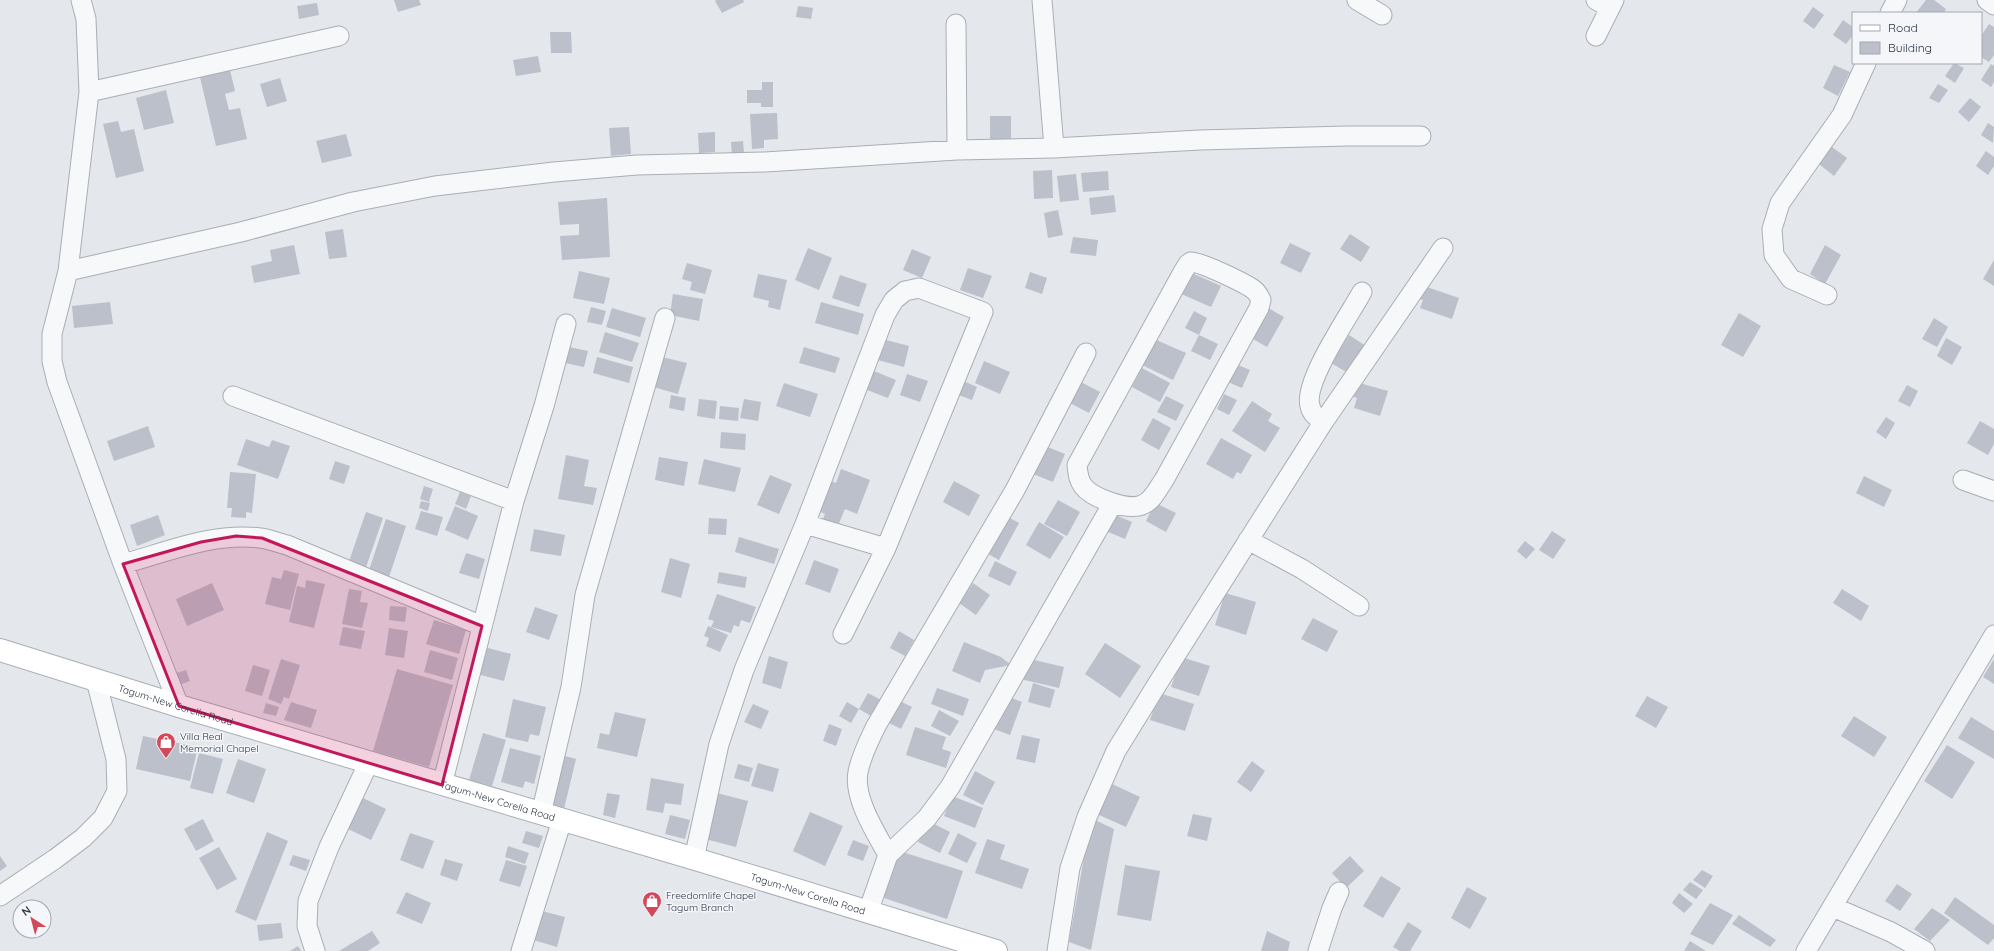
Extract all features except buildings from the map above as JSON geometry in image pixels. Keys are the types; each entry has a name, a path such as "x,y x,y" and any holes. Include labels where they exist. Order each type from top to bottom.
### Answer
{"main road":[{"name":"Tagum-New Corella Road","path":"0,650 179,706 694,859 996,951"}],"street":[{"path":"81,0 86,20 89,92 68,271 52,334 52,361 56,382 122,564 179,706"},
{"path":"1042,0 1054,148"},
{"path":"1357,0 1382,15"},
{"path":"1891,12 1897,0"},
{"path":"1987,0 1994,5"},
{"path":"1596,36 1607,3"},
{"path":"956,24 957,150"},
{"path":"89,92 339,36"},
{"path":"1827,295 1791,279 1774,255 1772,229 1780,203 1842,115 1866,64"},
{"path":"68,271 242,232 353,202 435,186 637,165 765,162 957,150 1054,148 1200,140 1347,136 1421,136"},
{"path":"1057,951 1072,861 1085,823 1116,751 1324,421 1443,248"},
{"path":"1195,262 1254,289 1261,300 1259,308 1164,480 1152,498 1143,505 1134,507 1113,503 1090,494 1078,477 1078,465 1186,266 1195,262"},
{"path":"694,859 719,744 744,670 806,524 884,315 894,300 905,291 919,288 983,312 886,548 843,634"},
{"path":"1324,421 1313,414 1309,405 1308,393 1315,373 1362,292"},
{"path":"542,814 571,687 586,595 665,318"},
{"path":"442,785 514,501 544,406 566,324"},
{"path":"888,855 867,815 858,790 857,773 863,754 876,726 1015,490 1086,353"},
{"path":"233,396 514,501"},
{"path":"1963,480 1994,491"},
{"path":"868,912 888,855 927,818 950,787 1113,503"},
{"path":"806,524 886,548"},
{"path":"122,564 201,542 236,536 262,538 294,548 482,626"},
{"path":"1248,540 1302,569 1359,606"},
{"path":"1806,951 1994,635"},
{"path":"0,896 83,838 103,818 117,791 116,759 96,680"},
{"path":"314,951 306,926 308,901 329,846 369,762"},
{"path":"521,951 562,820"},
{"path":"1318,951 1332,908 1339,892"},
{"path":"1833,907 1891,932 1925,951"}],"highlighted area":[{"path":"236,536 262,538 482,626 442,785 179,706 123,564 201,542"}],"place":[{"name":"Villa Real Memorial Chapel","path":"166,759"},
{"name":"Freedomlife Chapel Tagum Branch","path":"652,918"}]}
